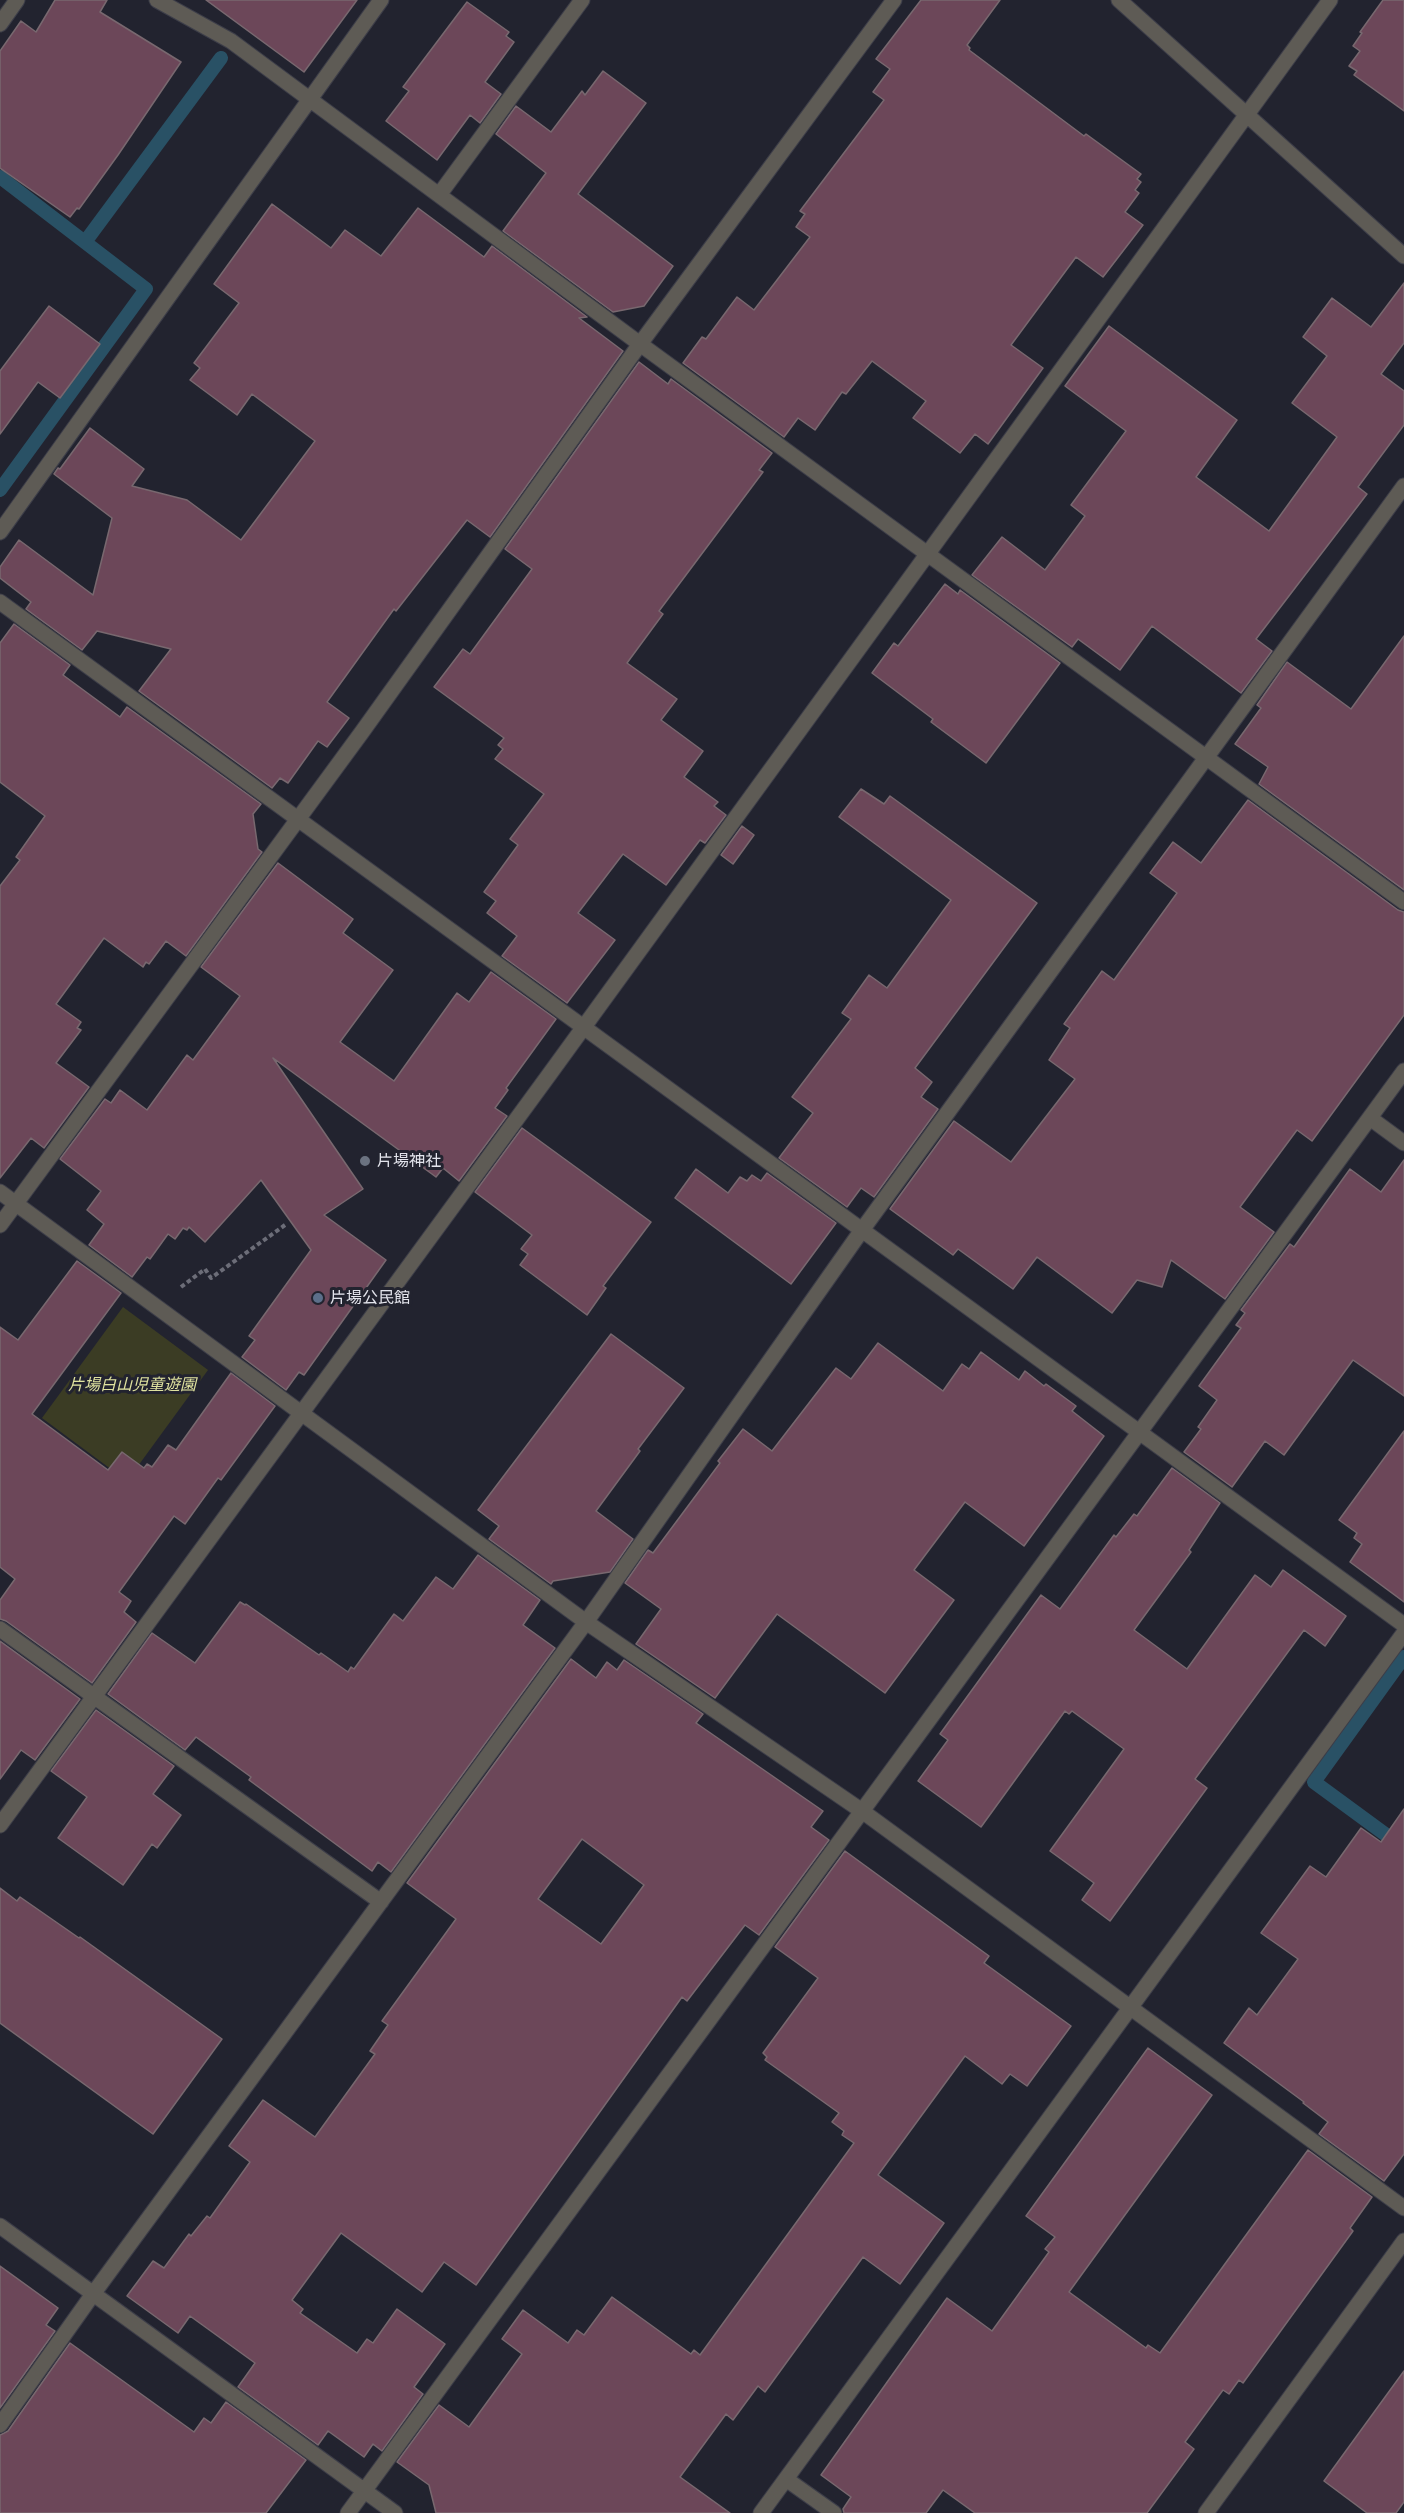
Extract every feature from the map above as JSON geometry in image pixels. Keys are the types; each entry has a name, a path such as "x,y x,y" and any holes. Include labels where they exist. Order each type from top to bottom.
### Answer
{"street":[{"path":"0,24 18,0"},
{"path":"157,0 231,41 640,344 1404,902"},
{"path":"0,532 381,0"},
{"path":"439,195 582,0"},
{"path":"0,1225 298,820 640,344 894,0"},
{"path":"1119,0 1404,256"},
{"path":"3,1815 94,1696 302,1413 1330,0"},
{"path":"0,2425 93,2294 586,1622 862,1230 1404,486"},
{"path":"0,602 1404,1625"},
{"path":"348,2513 1404,1071"},
{"path":"1370,1118 1404,1143"},
{"path":"0,1192 586,1622 862,1811 1404,2208"},
{"path":"0,1629 381,1902"},
{"path":"761,2513 1404,1633"},
{"path":"0,2226 394,2513"},
{"path":"1206,2513 1404,2241"},
{"path":"786,2479 834,2513"}],"path":[{"path":"155,1306 205,1269 211,1278 285,1225"}],"green space":[{"name":"片場白山児童遊園","path":"123,1307 208,1370 127,1481 42,1418"}],"building":[{"path":"55,0 107,0 100,12 181,62 118,155 79,209 77,208 70,217 0,168 0,51 21,21 36,32"},
{"path":"206,0 357,0 304,72"},
{"path":"921,0 1000,0 967,45 969,50 1084,136 1086,134 1141,174 1137,179 1141,182 1135,190 1139,193 1125,212 1143,225 1103,277 1076,257 1011,345 1043,368 988,444 975,434 960,453 913,418 926,401 872,361 846,394 842,392 815,430 798,418 784,437 683,363 702,337 706,339 737,297 754,310 810,237 796,227 805,214 800,211 884,100 873,92 890,69 876,59"},
{"path":"1383,0 1404,0 1404,111 1354,75 1357,71 1349,66 1360,51 1353,46 1362,33 1360,32"},
{"path":"467,2 509,32 506,36 514,42 485,82 501,94 480,123 470,115 437,160 386,121 409,91 403,87"},
{"path":"603,71 646,103 578,194 673,266 644,306 613,312 503,231 546,173 496,134 516,106 551,132 582,91 585,95"},
{"path":"272,204 331,248 345,230 381,256 418,208 484,257 492,246 587,317 579,318 623,351 490,537 467,520 396,611 394,609 327,702 349,718 327,747 318,741 288,783 280,778 272,788 139,691 171,649 97,631 82,650 26,609 31,602 0,578 0,567 19,540 93,595 112,518 54,474 90,428 144,469 132,486 187,500 241,540 315,441 252,394 237,415 190,380 200,368 194,363 239,303 214,284"},
{"path":"1404,283 1404,343 1381,374 1404,391 1404,425 1358,487 1367,494 1256,639 1272,651 1241,693 1152,626 1120,670 1078,639 1072,647 972,575 1002,537 1045,570 1085,516 1071,505 1126,431 1065,386 1109,326 1237,420 1196,477 1269,531 1337,437 1292,403 1327,356 1303,337 1332,298 1371,327"},
{"path":"49,306 100,344 60,398 38,382 0,434 0,371"},
{"path":"639,362 668,384 671,379 772,453 759,470 763,472 659,611 663,614 627,663 677,699 661,720 703,751 684,777 718,802 714,806 726,815 705,843 700,840 666,885 623,854 578,913 615,940 567,1003 502,956 517,936 487,913 496,901 484,892 518,845 510,839 544,794 495,759 503,749 498,745 504,738 434,687 463,649 470,654 532,569 505,549"},
{"path":"945,584 958,594 960,590 1060,663 986,763 931,722 933,719 872,673 894,643 898,646"},
{"path":"14,624 70,665 63,675 120,717 127,707 261,804 253,814 258,849 262,852 186,956 166,941 149,964 146,962 143,967 104,938 56,1004 81,1022 77,1028 81,1030 56,1063 89,1087 44,1148 31,1138 0,1178 0,886 20,860 16,857 45,816 0,782 0,643"},
{"path":"1404,636 1404,890 1259,784 1268,767 1235,744 1261,708 1257,705 1287,662 1351,709"},
{"path":"861,789 884,804 890,796 1037,903 915,1068 932,1082 921,1097 938,1109 874,1197 861,1188 847,1207 779,1158 813,1113 792,1097 851,1019 842,1013 869,975 887,988 951,900 839,817"},
{"path":"1248,800 1398,910 1404,912 1404,1015 1312,1141 1297,1130 1240,1207 1274,1232 1225,1299 1171,1260 1162,1287 1137,1280 1112,1313 1037,1257 1013,1289 958,1249 953,1255 890,1209 954,1121 1011,1162 1075,1079 1049,1060 1070,1028 1064,1024 1102,971 1114,980 1177,893 1150,873 1173,842 1201,863"},
{"path":"742,826 754,835 733,864 721,855"},
{"path":"278,863 353,919 343,933 393,970 340,1042 394,1081 457,993 469,1002 491,972 556,1019 506,1088 508,1090 495,1108 507,1116 459,1181 443,1168 436,1177 273,1058 363,1189 324,1215 386,1260 304,1375 299,1372 286,1390 242,1357 255,1340 249,1336 311,1250 261,1180 205,1242 189,1227 187,1230 183,1228 175,1239 168,1234 150,1259 147,1257 132,1277 89,1245 104,1224 87,1210 101,1191 60,1159 105,1099 111,1103 120,1090 147,1110 187,1055 193,1060 240,996 201,967"},
{"path":"522,1128 651,1222 603,1286 606,1288 587,1315 520,1265 528,1254 521,1249 532,1235 475,1192"},
{"path":"1404,1160 1404,1396 1353,1360 1284,1455 1265,1441 1232,1487 1184,1452 1201,1429 1198,1427 1217,1400 1199,1386 1241,1328 1236,1325 1245,1313 1241,1310 1290,1244 1294,1247 1350,1169 1381,1192"},
{"path":"696,1169 728,1193 740,1177 747,1181 752,1175 761,1181 767,1173 836,1223 791,1284 675,1198"},
{"path":"77,1261 121,1293 32,1414 108,1470 122,1452 144,1468 147,1464 152,1467 168,1445 176,1450 231,1373 275,1406 221,1480 218,1478 185,1524 174,1516 119,1592 131,1601 124,1612 136,1622 92,1683 0,1619 0,1600 15,1579 0,1567 0,1327 18,1340"},
{"path":"611,1334 684,1388 638,1449 640,1451 596,1511 633,1539 610,1572 553,1581 551,1584 489,1539 499,1526 478,1510"},
{"path":"878,1343 943,1391 962,1364 969,1369 981,1352 1019,1380 1025,1371 1044,1386 1046,1384 1076,1406 1072,1411 1104,1436 1024,1546 965,1502 914,1570 954,1600 885,1693 777,1614 715,1698 636,1644 661,1609 625,1583 648,1550 653,1553 743,1429 772,1451 836,1368 851,1379"},
{"path":"1404,1431 1404,1602 1350,1562 1362,1544 1354,1538 1357,1533 1339,1520"},
{"path":"1172,1468 1220,1503 1189,1550 1191,1552 1134,1630 1187,1669 1255,1575 1271,1587 1283,1570 1346,1616 1325,1646 1304,1630 1195,1779 1207,1788 1110,1921 1082,1900 1094,1883 1050,1851 1124,1749 1072,1711 1069,1714 1065,1711 981,1827 918,1781 948,1740 940,1734 1041,1595 1060,1609 1114,1535 1116,1537 1134,1514 1137,1516"},
{"path":"478,1555 540,1600 523,1625 555,1648 391,1872 378,1862 372,1871 249,1780 251,1777 196,1737 185,1750 108,1694 152,1633 195,1663 240,1602 348,1672 351,1667 354,1669 394,1614 403,1621 436,1577 453,1589"},
{"path":"0,1641 80,1699 35,1760 21,1750 0,1779"},
{"path":"571,1659 596,1678 607,1662 617,1670 624,1660 703,1714 696,1723 823,1811 811,1827 829,1840 759,1935 745,1925 687,2001 682,1997 476,2285 444,2262 422,2292 341,2233 292,2300 303,2309 300,2313 357,2353 367,2339 373,2343 397,2309 445,2344 414,2387 423,2394 382,2451 373,2444 364,2457 328,2431 318,2445 238,2387 255,2363 190,2316 178,2333 127,2296 153,2261 164,2268 189,2234 191,2236 207,2216 210,2218 250,2162 229,2146 263,2100 315,2137 375,2054 370,2051 388,2025 382,2021 456,1919 407,1883","holes":["582,1839 644,1885 601,1944 538,1899"]},
{"path":"96,1710 174,1766 153,1794 181,1815 157,1848 152,1844 123,1885 58,1838 87,1797 51,1771"},
{"path":"1404,1809 1404,2154 1384,2181 1319,2134 1328,2122 1224,2043 1249,2008 1257,2015 1298,1959 1261,1933 1310,1866 1326,1877 1361,1828 1381,1842"},
{"path":"845,1851 989,1956 984,1963 1071,2026 1027,2086 1010,2074 1002,2084 965,2056 878,2175 944,2223 900,2284 863,2257 765,2392 758,2386 733,2420 726,2414 680,2477 730,2513 436,2513 429,2485 397,2462 439,2405 469,2427 522,2354 502,2339 523,2310 568,2343 577,2330 584,2335 612,2297 691,2354 694,2350 700,2355 854,2143 842,2135 844,2131 832,2122 839,2113 765,2060 767,2057 763,2053 818,1978 775,1947"},
{"path":"0,1888 17,1901 20,1897 80,1937 222,2039 153,2134 0,2023"},
{"path":"1148,2048 1212,2095 1069,2292 1146,2348 1148,2345 1160,2353 1308,2150 1372,2197 1350,2228 1353,2231 1243,2383 1239,2380 1229,2394 1223,2390 1185,2442 1194,2449 1147,2513 975,2513 943,2490 926,2513 844,2513 843,2509 851,2497 821,2475 947,2298 992,2331 1049,2252 1045,2249 1055,2237 1026,2216"},
{"path":"0,2266 58,2308 46,2325 55,2331 0,2408"},
{"path":"70,2343 194,2432 204,2418 211,2423 226,2402 306,2460 266,2513 0,2513 0,2435 8,2431"},
{"path":"1404,2371 1404,2502 1396,2513 1367,2513 1324,2481"}],"waterway":[{"path":"85,242 221,58"},
{"path":"0,177 146,289 0,490"},
{"path":"1404,1657 1314,1782 1404,1848"}],"place":[{"name":"片場神社","path":"365,1161"},
{"name":"片場公民館","path":"318,1298"}]}
